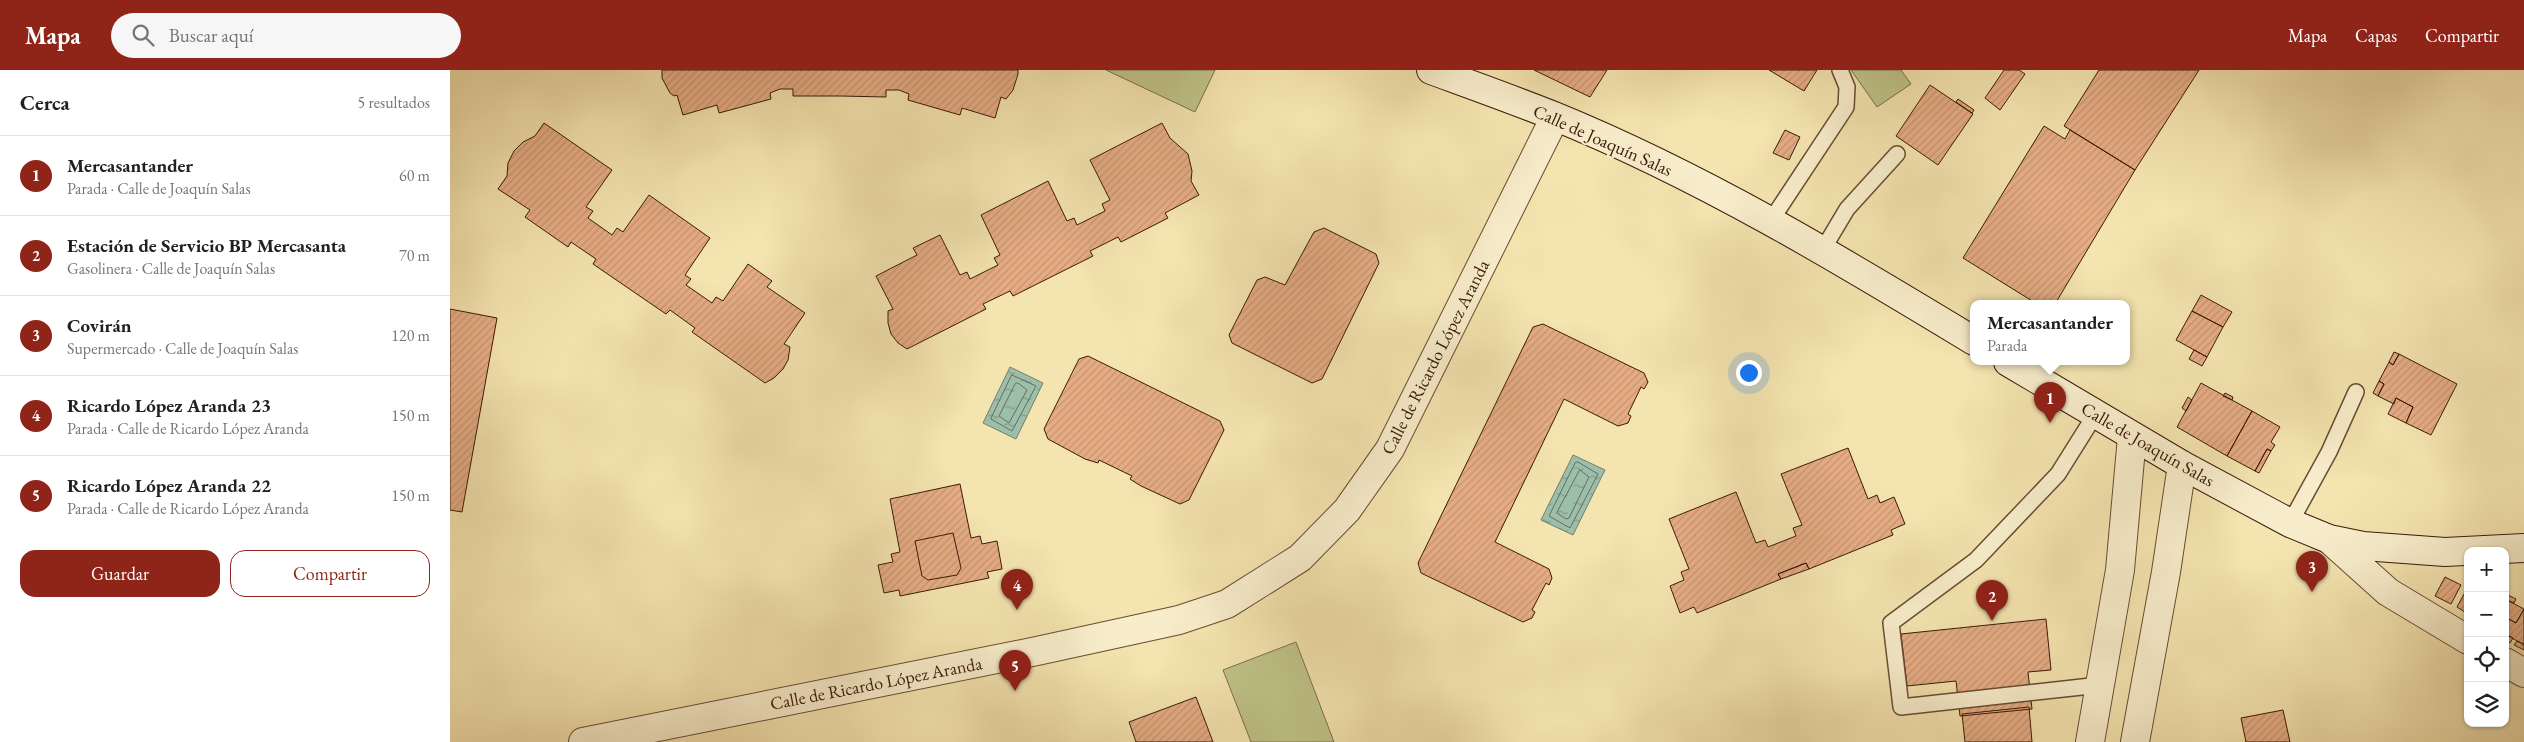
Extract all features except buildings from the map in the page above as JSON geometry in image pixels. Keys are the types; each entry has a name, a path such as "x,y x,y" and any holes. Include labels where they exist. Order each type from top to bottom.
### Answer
{"street":[{"name":"Calle de Joaquín Salas","path":"1430,70 1556,117 1669,170 1822,251 1970,339"},
{"name":"Calle de Ricardo López Aranda","path":"583,742 1037,651 1179,620 1227,604 1300,558 1346,510 1390,449 1556,117"},
{"name":"Calle de Joaquín Salas","path":"2013,365 2182,465 2290,523 2329,540 2363,546 2445,552 2524,548"},
{"path":"2090,742 2120,570 2132,437"},
{"path":"2135,742 2166,572 2182,465"},
{"name":"Calle de Joaquín Salas","path":"2329,540 2388,592 2464,638"},
{"path":"2509,664 2524,673"}],"lane":[{"path":"1770,222 1846,107 1847,87 1840,70"},
{"path":"1822,251 1847,209 1897,154"},
{"path":"2290,523 2328,452 2356,392"},
{"path":"2095,415 2058,474 1976,560 1891,623 1902,706 2100,685"}],"green space":[{"path":"1106,70 1215,70 1195,112"},
{"path":"1851,70 1901,70 1911,84 1877,107"},
{"path":"1296,642 1334,742 1251,742 1223,670"}],"water":[{"path":"1010,367 1043,383 1016,439 983,423"},
{"path":"1573,455 1605,470 1573,535 1541,520"}],"place":[{"name":"Mercasantander","path":"2050,423"},
{"name":"Covirán","path":"2312,592"},
{"name":"Ricardo López Aranda 23","path":"1017,610"},
{"name":"Estación de Servicio BP Mercasanta","path":"1992,621"},
{"name":"Ricardo López Aranda 22","path":"1015,691"}]}
